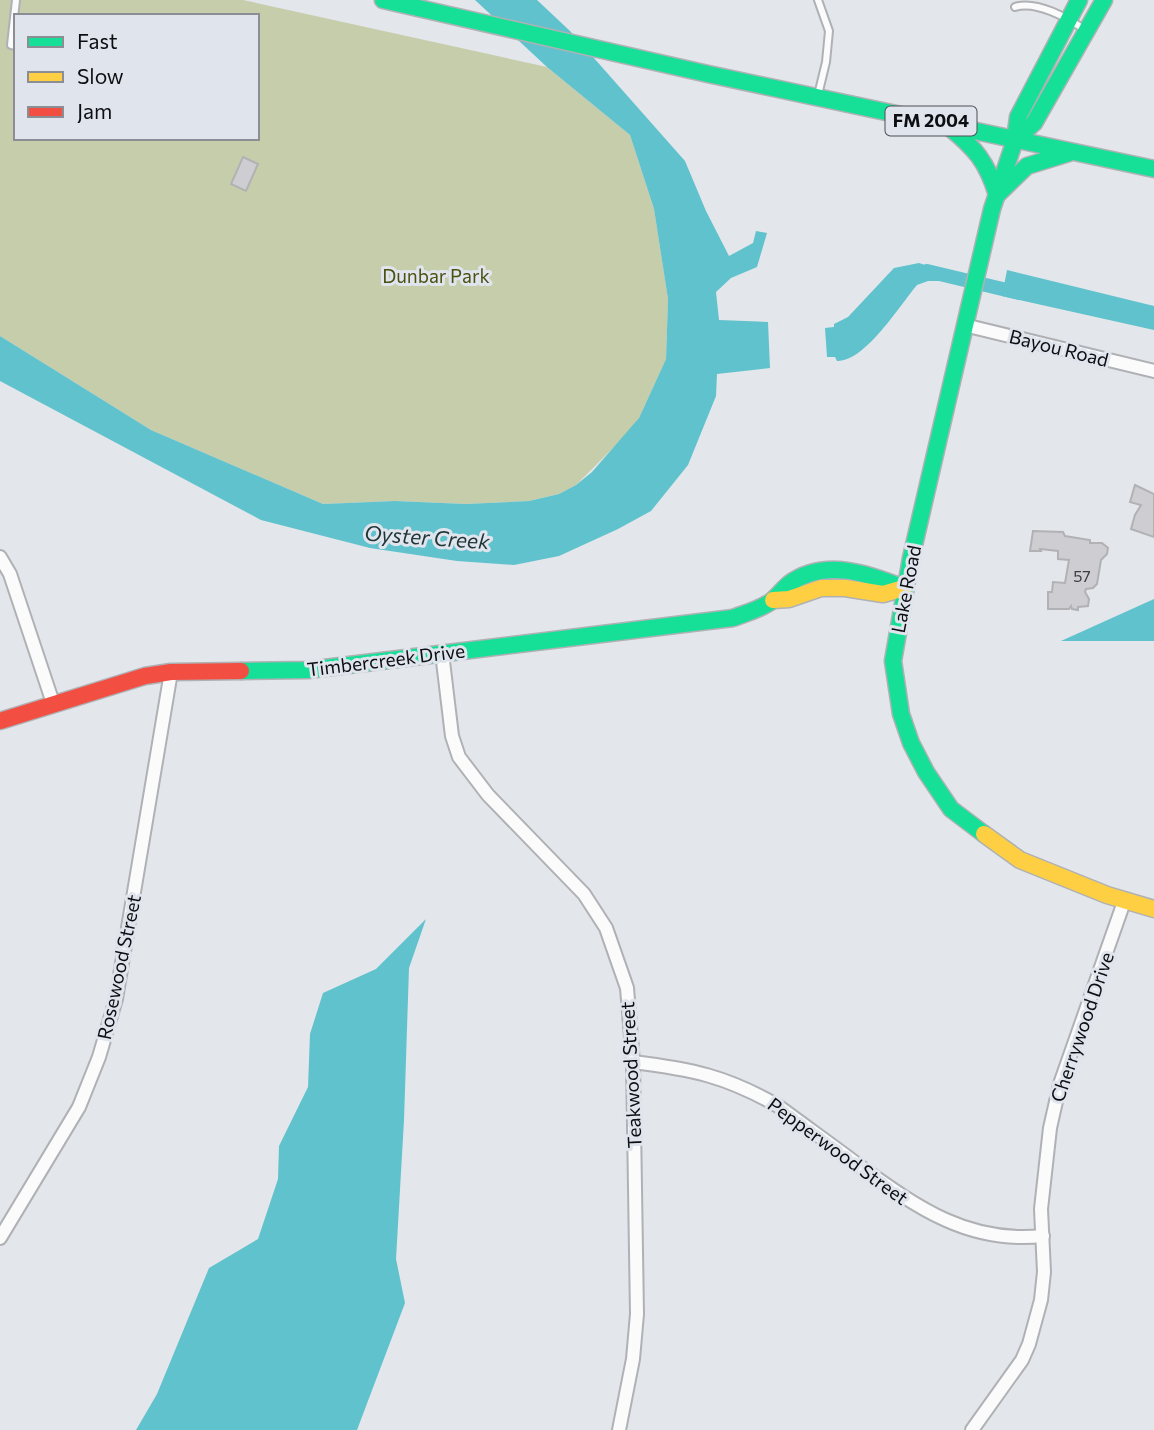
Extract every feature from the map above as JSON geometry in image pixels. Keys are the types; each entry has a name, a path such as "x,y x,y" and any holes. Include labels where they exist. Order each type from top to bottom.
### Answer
{"street":[{"name":"FM 2004","path":"383,0 708,74 1154,169"},
{"name":"Lake Road","path":"1079,0 1017,117 1015,140 981,256 904,587 893,662 901,714 926,772 951,809 1020,860 1107,895 1154,909"},
{"name":"Lake Road","path":"1015,140 1034,123 1104,0"},
{"path":"946,125 978,150 997,195 1027,166 1074,152"},
{"name":"Bayou Road","path":"966,317 1154,371"},
{"path":"0,557 10,574 53,703"},
{"name":"Timbercreek Drive","path":"0,721 145,676 171,672 308,670 733,618 773,600 788,584 817,570 853,571 881,577 904,587"},
{"name":"Teakwood Street","path":"442,653 452,736 459,757 488,795 583,894 606,928 627,988 633,1062 637,1314 632,1366 619,1430"},
{"name":"Rosewood Street","path":"0,1238 79,1107 99,1057 116,999 171,672"},
{"name":"Cherrywood Drive","path":"972,1430 1022,1360 1029,1344 1041,1300 1044,1272 1041,1218 1050,1128 1060,1084 1125,900"},
{"name":"Pepperwood Street","path":"633,1062 695,1070 738,1084 758,1094 895,1192 933,1215 998,1236 1043,1236"}],"lane":[{"path":"818,0 829,31 826,62 818,97"},
{"path":"1015,7 1034,3 1068,18 1087,31"},
{"path":"14,18 11,45 14,46"}],"green space":[{"name":"Dunbar Park","path":"0,0 243,0 547,67 630,135 654,209 668,299 666,359 639,418 627,434 576,485 559,494 529,501 323,504 151,430 0,336"}],"water":[{"name":"Oyster Creek","path":"475,0 537,0 570,31 685,161 729,256 753,243 756,231 767,233 757,267 731,278 716,292 719,320 768,322 770,368 717,374 716,396 688,465 651,511 559,556 514,565 457,561 370,548 261,520 0,381 0,336 151,430 323,504 529,501 559,494 576,485 592,472 639,418 666,359 668,299 654,209 630,135 547,67"},
{"path":"919,263 940,270 945,275 939,281 917,285 881,331 859,352 848,359 837,361 835,357 827,357 825,328 834,327 834,324 848,317 894,268"},
{"path":"1007,270 1154,306 1154,330 1002,296"},
{"path":"1154,599 1154,641 1061,641"},
{"path":"426,919 409,968 396,1259 405,1303 357,1430 136,1430 157,1394 209,1268 258,1239 278,1179 279,1146 308,1087 310,1034 323,993 376,969"}],"building":[{"path":"243,157 258,164 246,191 231,184"},
{"path":"1135,485 1154,494 1154,537 1131,529 1141,505 1130,502"},
{"path":"1033,531 1063,532 1065,536 1090,540 1090,543 1102,543 1108,548 1107,554 1101,560 1097,584 1086,589 1088,606 1078,607 1078,610 1072,609 1071,606 1069,609 1048,609 1048,592 1052,592 1053,582 1065,583 1069,560 1058,559 1058,551 1030,551"}],"waterway":[{"path":"927,271 1019,293"}],"traffic: fast":[{"path":"383,0 708,74 1154,169"},
{"path":"984,834 951,809 926,772 911,743 901,714 893,661 911,558 992,209 1015,140 1018,117 1079,0"},
{"path":"1015,140 1034,123 1104,0"},
{"path":"949,127 979,156 997,195"},
{"path":"997,195 1027,166 1069,153"},
{"path":"241,671 308,670 733,618 764,606 802,576 831,570 861,573 904,588"}],"traffic: slow":[{"path":"773,600 789,599 821,588 845,588 883,594 904,588"},
{"path":"984,834 1020,860 1107,895 1154,909"}],"traffic: jam":[{"path":"0,721 145,676 171,672 241,671"}]}
